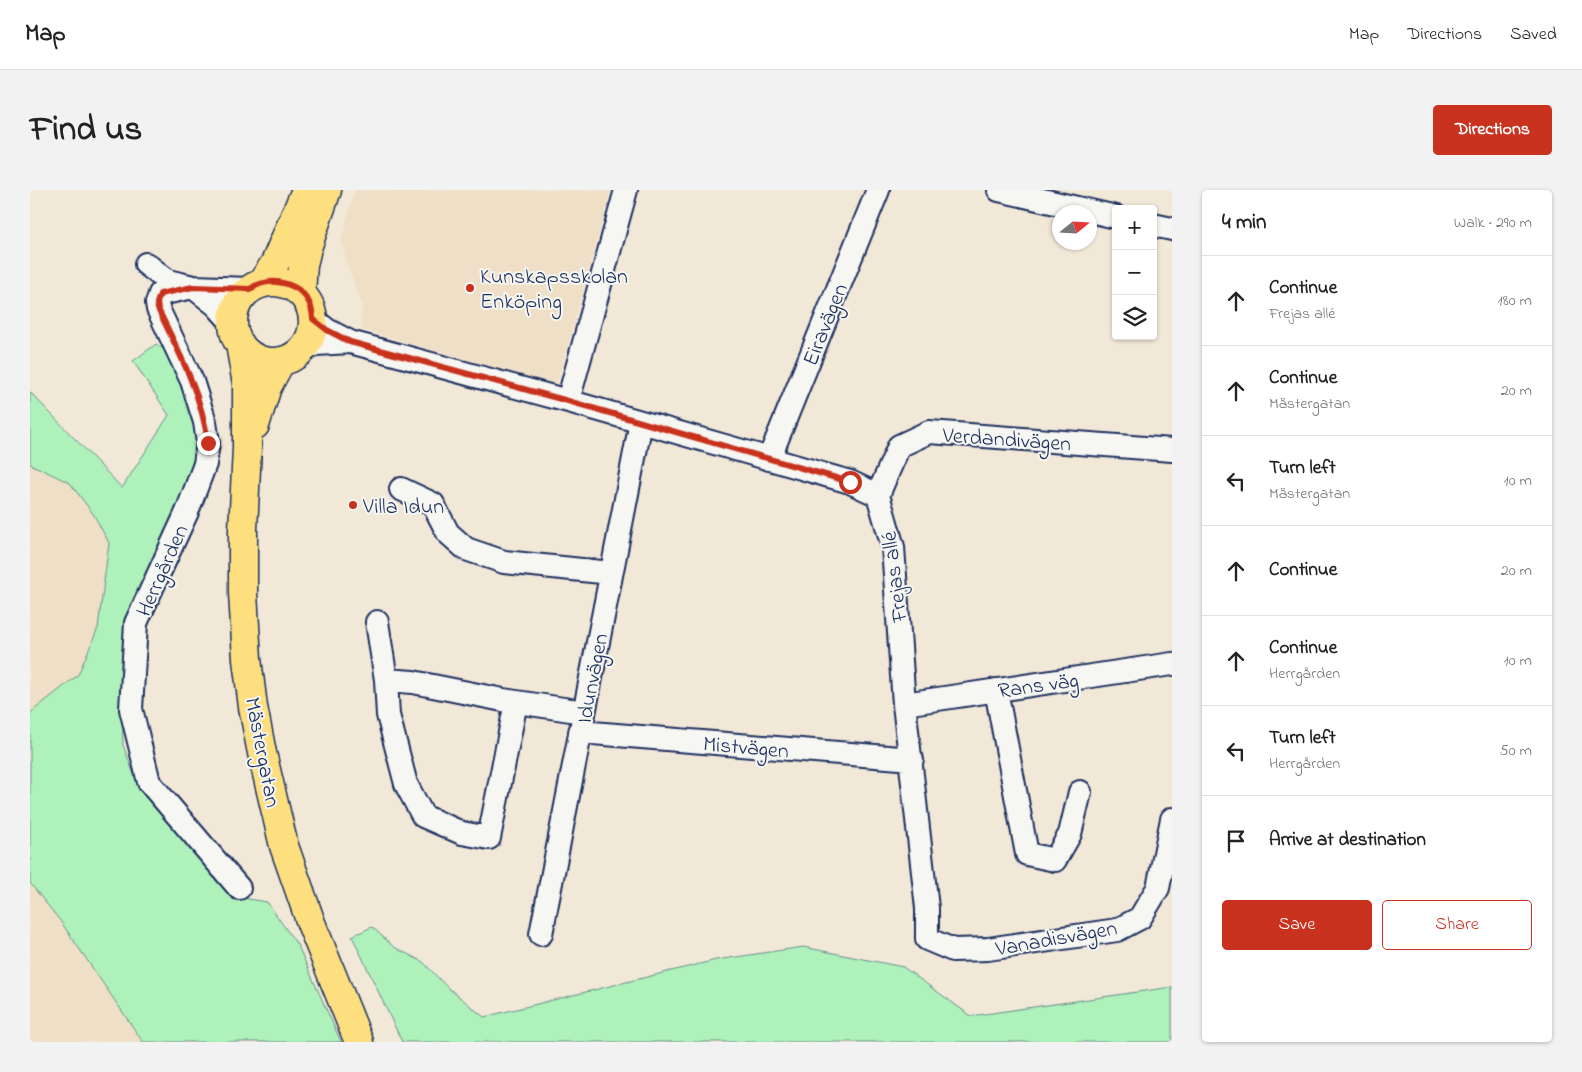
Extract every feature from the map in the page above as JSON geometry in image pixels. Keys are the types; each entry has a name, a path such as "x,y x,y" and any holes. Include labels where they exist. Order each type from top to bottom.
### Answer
{"main road":[{"name":"Mästergatan","path":"306,190 275,264 256,287 245,293 237,304 236,334 247,384 247,448 243,530 243,593 247,659 262,753 284,846 310,923 359,1042"},
{"path":"301,293 303,265 307,248 326,190"},
{"path":"256,287 269,282 282,282 294,287 311,306 313,319"},
{"name":"Mästergatan","path":"247,448 267,387 290,357 307,344 312,332 313,319"},
{"path":"236,334 249,354 261,361 274,362 290,357"}],"street":[{"path":"568,401 626,190"},
{"name":"Eiravägen","path":"769,459 878,190"},
{"path":"998,190 1112,215"},
{"path":"1157,226 1172,229"},
{"path":"146,264 168,281 193,287 256,287"},
{"path":"193,287 216,306 236,334"},
{"name":"Herrgården","path":"193,287 160,294 157,303 158,309 192,382 205,422 208,443 205,464 187,512 136,623 131,709 149,782 239,888"},
{"path":"313,319 327,330 350,342 568,401 850,482 878,495"},
{"path":"290,357 316,344 350,342"},
{"name":"Idunvägen","path":"541,934 641,422"},
{"name":"Verdandivägen","path":"878,495 899,446 929,432 1172,450"},
{"path":"401,488 434,504 448,533 466,549 504,562 611,573"},
{"name":"Frejas allé","path":"878,495 894,547 904,704 912,759 927,908 927,939"},
{"path":"377,622 386,680 388,715 406,784 423,816 462,833 489,838 516,702"},
{"name":"Rans väg","path":"904,704 1172,664"},
{"name":"Mistvägen","path":"386,680 413,682 516,702 582,722 912,759"},
{"path":"996,690 1027,854 1055,860 1070,834 1080,792"},
{"name":"Vanadisvägen","path":"927,939 953,950 988,950 1117,930 1140,918 1158,888 1172,820"}],"shaded area":[{"name":"Kunskapsskolan Enköping","path":"355,190 611,190 556,386 361,329 362,304 350,273 341,241"},
{"path":"30,464 70,483 94,515 109,543 98,628 78,675 30,713"},
{"path":"30,883 61,922 143,1042 30,1042"}],"green space":[{"path":"156,344 169,352 197,424 197,462 176,507 129,622 122,708 123,745 136,780 203,861 243,898 267,902 298,946 341,1042 143,1042 61,922 30,883 30,713 78,675 98,628 109,543 94,515 70,483 30,464 30,392 122,488 169,415 133,361"},
{"path":"372,927 394,947 423,962 446,986 484,1017 716,960 803,947 903,967 971,1016 1172,987 1172,1042 402,1042 352,936"}],"place":[{"name":"Kunskapsskolan Enköping","path":"470,288"},
{"name":"Villa Idun","path":"353,505"}],"route":[{"path":"208,443 205,422 192,382 158,309 157,303 160,294 193,287 250,289 256,285 269,282 282,282 294,287 304,296 311,306 313,319 327,330 350,342 568,401 850,482"}]}
